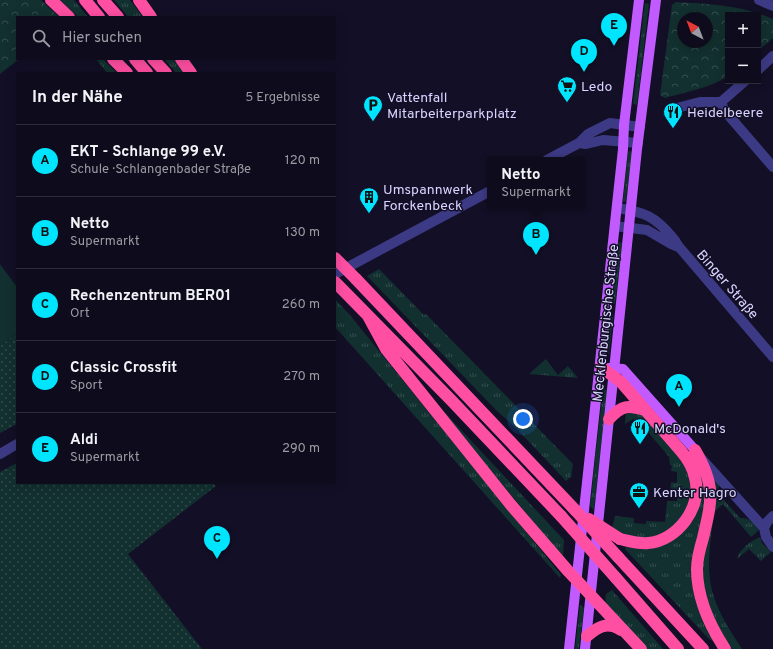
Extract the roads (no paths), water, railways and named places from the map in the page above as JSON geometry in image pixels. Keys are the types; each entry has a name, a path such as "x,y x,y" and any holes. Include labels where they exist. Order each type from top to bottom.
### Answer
{"highway":[{"path":"51,0 68,16"},
{"path":"85,0 98,16"},
{"path":"103,0 117,16"},
{"path":"138,0 150,16"},
{"path":"115,60 126,72"},
{"path":"136,60 146,72"},
{"path":"155,60 165,72"},
{"path":"182,60 191,72"},
{"path":"336,259 564,497 702,649"},
{"path":"339,286 451,400 561,516 678,649"},
{"path":"368,316 386,349 434,411 511,505 576,579 641,649"},
{"path":"576,511 620,539 648,544 669,536 682,526 692,509 696,491 696,478 686,458 614,373 601,367"},
{"path":"609,419 614,413 626,407 632,406 645,410"},
{"path":"695,450 707,474 711,491 710,510 696,568 703,603 710,623 725,649"},
{"path":"587,636 600,626 605,625 611,625 625,632"}],"main road":[{"name":"Mecklenburgische Straße","path":"569,649 601,367 624,142 624,125 640,0"},
{"name":"Mecklenburgische Straße","path":"585,649 638,143 656,0"},
{"path":"606,310 621,311"},
{"path":"614,373 623,369 695,450"},
{"path":"576,579 592,580"}],"street":[{"path":"758,0 773,6"},
{"path":"761,67 773,56"},
{"path":"670,110 700,102 721,102 742,84"},
{"path":"721,102 724,110 773,167"},
{"path":"553,157 579,143 588,134 610,124 640,126"},
{"path":"579,143 586,144 603,140 638,143"},
{"path":"336,273 487,193"},
{"name":"Binger Straße","path":"617,208 646,214 655,220 674,239 678,247 773,357"},
{"name":"Binger Straße","path":"615,226 650,232 678,247"},
{"path":"0,454 16,445"},
{"path":"695,450 764,528 766,538 773,547"},
{"path":"764,528 773,516"}],"place":[{"name":"Aldi","path":"614,46"},
{"name":"Classic Crossfit","path":"584,72"},
{"name":"Ledo","path":"567,103"},
{"name":"Vattenfall Mitarbeiterparkplatz","path":"373,122"},
{"name":"Heidelbeere","path":"673,129"},
{"name":"Umspannwerk Forckenbeck","path":"369,214"},
{"name":"Netto","path":"536,255"},
{"name":"EKT - Schlange 99 e.V.","path":"679,407"},
{"name":"McDonald's","path":"640,445"},
{"name":"Kenter Hagro","path":"639,509"},
{"name":"Rechenzentrum BER01","path":"217,559"}]}
